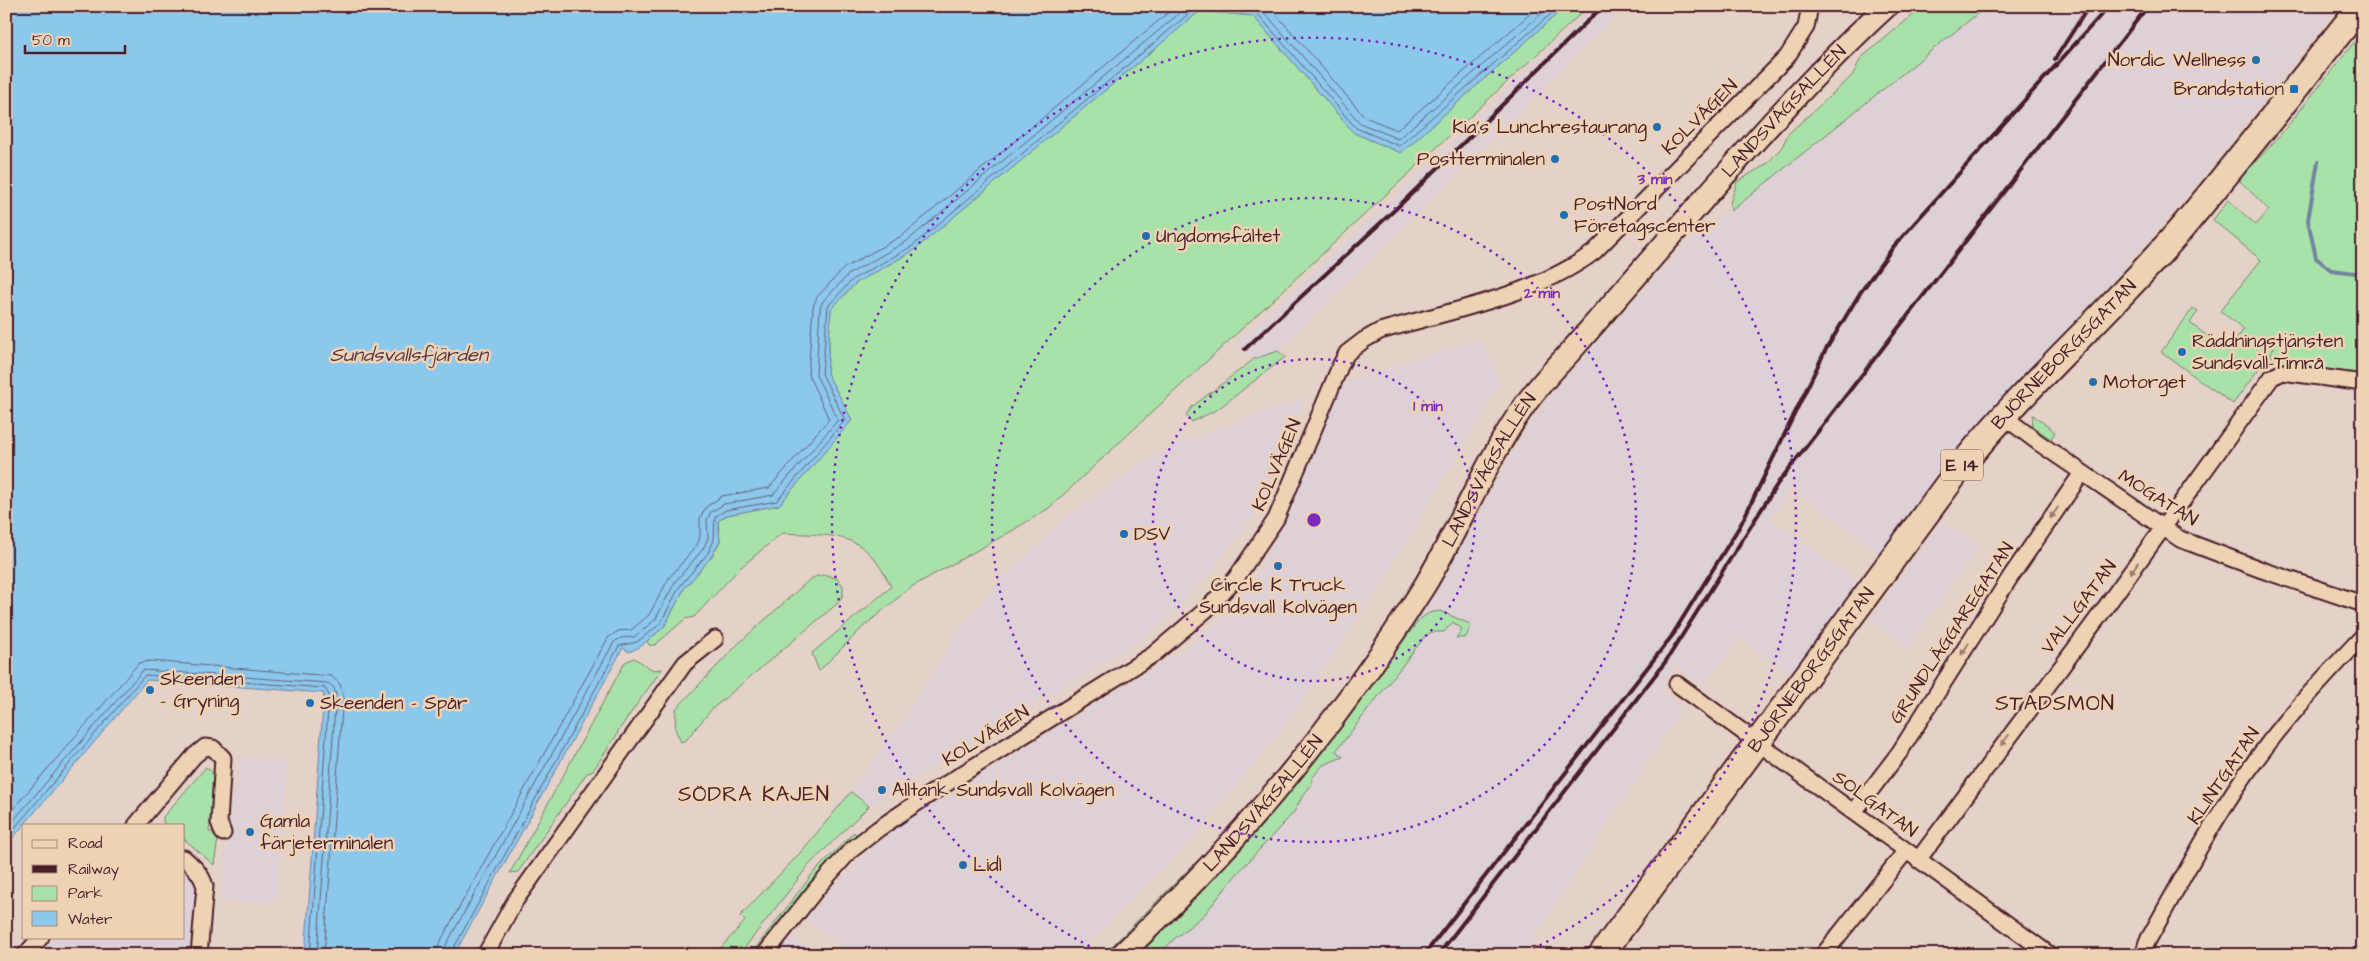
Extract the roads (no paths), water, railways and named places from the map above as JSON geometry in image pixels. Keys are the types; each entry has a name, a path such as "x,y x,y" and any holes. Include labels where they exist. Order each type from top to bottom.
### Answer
{"highway":[{"name":"BJÖRNEBORGSGATAN","path":"1601,955 1962,465 2003,416 2086,332 2175,236 2361,6"}],"main road":[{"name":"LANDSVÄGSALLÉN","path":"1121,955 1253,817 1301,760 1363,677 1426,582 1498,448 1537,390 1778,116 1850,40 1887,6"}],"street":[{"name":"KOLVÄGEN","path":"764,955 850,851 878,829 930,794 1138,665 1181,634 1208,610 1236,578 1276,519 1334,379 1347,353 1380,331 1515,292 1554,276 1588,256 1788,57 1806,27 1810,6"},
{"name":"VALLGATAN","path":"1823,955 1912,856 2162,528 2272,377 2282,372 2363,383"},
{"name":"MOGATAN","path":"2003,416 2082,473 2180,539 2262,570 2363,604"},
{"name":"GRUNDLÄGGAREGATAN","path":"1854,812 1899,753 2012,576 2082,473"},
{"name":"KLINTGATAN","path":"2143,955 2147,942 2223,809 2243,778 2292,713 2363,636"},
{"path":"485,955 515,901 685,663 715,639"},
{"name":"SOLGATAN","path":"1677,684 2050,955"},
{"path":"139,824 189,761 205,746 213,748 223,758 219,822 223,832"},
{"path":"185,859 202,876 205,886 199,955"},
{"path":"25,955 40,938"}],"water":[{"name":"Sundsvallsfjärden","path":"6,6 1566,6 1401,153 1354,133 1253,16 1200,11 913,251 856,283 831,309 827,373 852,420 779,505 727,515 718,521 720,541 712,556 684,589 664,627 640,647 629,652 623,648 454,955 305,955 324,693 147,680 25,824 22,824 22,827 6,846"}],"waterway":[{"path":"2318,162 2308,220 2316,258 2331,270 2363,274"}],"railway":[{"path":"1245,349 1402,203 1603,6"},
{"path":"2055,59 2089,6"},
{"path":"1671,637 1741,524 1825,351 1860,293 1894,246 2109,6"},
{"path":"1438,955 1666,661 1778,483 2148,6"},
{"path":"1424,955 1675,632"}],"place":[{"name":"Nordic Wellness","path":"2256,60"},
{"name":"Brandstation","path":"2294,89"},
{"name":"Kia's Lunchrestaurang","path":"1657,127"},
{"name":"Postterminalen","path":"1555,159"},
{"name":"PostNord Företagscenter","path":"1564,215"},
{"name":"Ungdomsfältet","path":"1146,236"},
{"name":"Räddningstjänsten Sundsvall-Timrå","path":"2182,352"},
{"name":"Motorget","path":"2093,382"},
{"name":"DSV","path":"1124,534"},
{"name":"Circle K Truck Sundsvall Kolvägen","path":"1278,566"},
{"name":"Skeenden - Gryning","path":"150,690"},
{"name":"Skeenden - Spår","path":"310,703"},
{"name":"Alltank Sundsvall Kolvägen","path":"882,790"},
{"name":"Gamla färjeterminalen","path":"250,832"},
{"name":"Lidl","path":"963,865"}],"district":[{"name":"STADSMON","path":"2055,703"},
{"name":"SÖDRA KAJEN","path":"754,794"}]}
